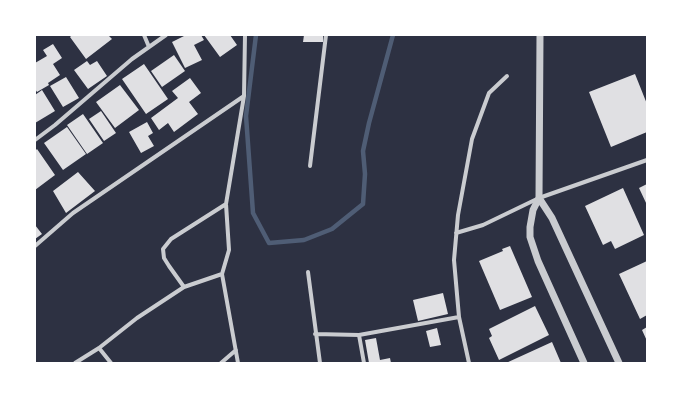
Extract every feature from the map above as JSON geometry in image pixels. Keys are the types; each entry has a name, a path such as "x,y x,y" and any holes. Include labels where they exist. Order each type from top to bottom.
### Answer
{"street":[{"path":"144,35 149,47"},
{"path":"35,140 55,125 132,59 166,35"},
{"path":"238,363 222,274 229,250 226,204 244,96 245,35"},
{"path":"310,166 326,35"},
{"path":"540,35 539,198 533,210 530,238 538,261 584,363"},
{"path":"469,363 459,317 454,260 458,215 472,139 489,93 507,76"},
{"path":"35,246 73,213 244,96"},
{"path":"456,233 483,225 539,198 647,160"},
{"path":"539,198 552,218 619,363"},
{"path":"184,287 164,258 163,250 171,239 226,204"},
{"path":"308,272 320,363"},
{"path":"75,363 99,348 137,318 184,287 222,274"},
{"path":"315,334 359,335 459,317"},
{"path":"359,335 364,363"},
{"path":"99,348 111,363"},
{"path":"221,363 236,350"}],"building":[{"path":"72,35 108,35 112,39 86,59 70,37"},
{"path":"186,35 201,35 204,40 194,45 202,60 185,68 172,42"},
{"path":"204,35 230,35 237,45 220,57"},
{"path":"304,35 323,35 323,42 303,42"},
{"path":"53,44 62,58 53,64 60,75 48,83 49,85 37,92 35,89 35,63 47,56 43,50"},
{"path":"174,55 185,71 162,87 151,71"},
{"path":"87,61 90,65 97,61 107,76 88,89 74,70"},
{"path":"144,64 168,99 146,114 122,79"},
{"path":"635,74 647,104 647,132 611,147 589,92"},
{"path":"66,77 79,98 63,107 50,86"},
{"path":"190,78 201,93 189,102 198,114 174,132 168,123 159,130 151,118 178,98 172,91"},
{"path":"120,85 139,110 115,128 96,102"},
{"path":"42,90 55,111 35,123 35,95"},
{"path":"101,111 116,133 104,141 89,119"},
{"path":"83,114 103,143 87,154 67,125"},
{"path":"147,122 153,133 148,136 154,146 141,153 129,132"},
{"path":"67,127 86,154 63,170 44,143"},
{"path":"37,149 55,175 35,190 35,151"},
{"path":"78,172 95,191 66,213 53,191"},
{"path":"647,184 647,205 639,188"},
{"path":"623,188 644,235 615,249 611,241 603,245 585,206"},
{"path":"35,225 42,234 35,239"},
{"path":"510,246 532,297 500,310 479,261 503,251 502,249"},
{"path":"647,261 647,315 640,319 619,274"},
{"path":"443,293 448,314 418,321 413,300"},
{"path":"535,306 549,335 499,360 489,338 492,336 489,329"},
{"path":"647,327 647,341 642,330"},
{"path":"437,328 441,345 430,347 426,331"},
{"path":"376,338 380,360 390,358 391,363 369,363 365,340"},
{"path":"552,342 561,363 506,363"}],"waterway":[{"path":"256,35 246,116 253,213 269,243 304,240 332,229 363,204 365,174 363,151 369,123 393,35"}]}
